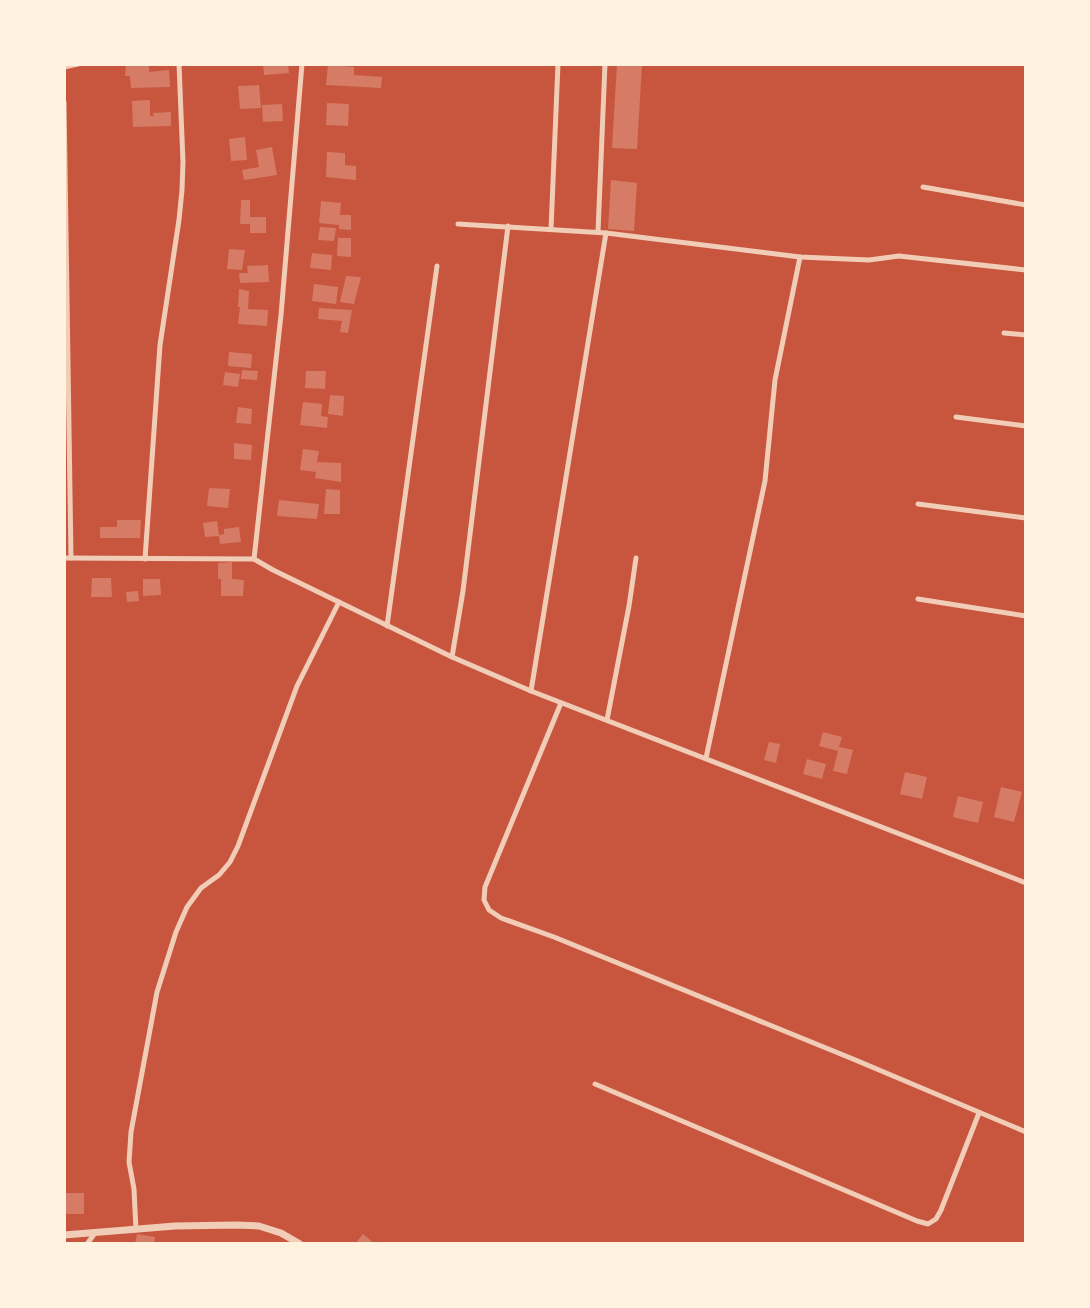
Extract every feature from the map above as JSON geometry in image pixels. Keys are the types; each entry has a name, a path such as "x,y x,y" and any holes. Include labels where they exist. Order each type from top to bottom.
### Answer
{"street":[{"path":"64,67 78,64"},
{"path":"145,559 160,345 182,190 179,64"},
{"path":"255,559 280,315 302,64"},
{"path":"551,229 558,64"},
{"path":"598,232 605,64"},
{"path":"64,102 68,558 255,559 387,626 531,691 1026,883"},
{"path":"923,188 1026,205"},
{"path":"458,224 598,232 800,257 869,260 899,256 1026,270"},
{"path":"452,657 463,591 508,226"},
{"path":"531,691 606,233"},
{"path":"706,758 765,481 776,380 800,257"},
{"path":"387,626 437,266"},
{"path":"1004,333 1026,335"},
{"path":"956,417 1026,426"},
{"path":"918,504 1026,518"},
{"path":"607,720 636,558"},
{"path":"918,599 1026,616"},
{"path":"136,1230 134,1189 129,1162 131,1132 157,992 176,932 187,907 201,888 219,875 230,862 238,846 297,686 339,602"},
{"path":"561,703 485,887 484,900 489,910 501,918 853,1059 1026,1132"},
{"path":"595,1084 906,1217 928,1224 936,1219 941,1210 979,1113"},
{"path":"64,1235 176,1226 260,1226 282,1233 300,1244"},
{"path":"87,1244 96,1233"}],"building":[{"path":"126,64 149,64 149,72 169,70 170,87 131,88 130,76 125,76"},
{"path":"263,64 288,64 289,73 264,75"},
{"path":"617,64 642,64 637,149 612,148"},
{"path":"328,65 354,67 354,75 382,77 381,88 326,85"},
{"path":"259,85 261,108 240,109 238,86"},
{"path":"150,100 150,116 154,116 153,113 171,112 171,126 133,127 132,101"},
{"path":"327,103 349,104 348,126 326,125"},
{"path":"282,104 283,121 263,122 262,105"},
{"path":"245,137 247,160 231,161 229,139"},
{"path":"272,147 277,175 244,180 242,170 259,167 256,150"},
{"path":"327,152 345,153 345,165 356,166 356,180 326,177"},
{"path":"611,180 637,183 634,231 608,229"},
{"path":"241,200 250,200 250,217 266,217 266,233 250,233 250,224 240,224"},
{"path":"321,201 341,203 340,215 351,215 351,230 339,229 339,225 319,223"},
{"path":"320,227 336,228 334,241 318,240"},
{"path":"338,238 351,238 351,257 337,256"},
{"path":"229,249 245,250 242,270 227,269"},
{"path":"312,253 332,255 331,270 310,268"},
{"path":"268,265 269,282 240,283 239,273 248,273 247,266"},
{"path":"346,276 361,277 354,304 340,302"},
{"path":"314,284 338,287 336,304 312,301"},
{"path":"239,289 249,291 248,309 268,310 267,326 238,324"},
{"path":"319,308 352,310 348,333 340,332 342,321 318,319"},
{"path":"229,352 252,354 251,368 228,366"},
{"path":"242,370 258,371 257,380 241,379"},
{"path":"306,371 326,371 325,389 305,388"},
{"path":"225,372 240,374 238,387 223,385"},
{"path":"330,395 344,396 343,416 328,414"},
{"path":"303,402 322,404 321,416 328,417 327,428 300,425"},
{"path":"238,407 252,409 251,424 236,423"},
{"path":"234,443 252,445 251,460 234,459"},
{"path":"303,449 319,451 317,462 341,463 341,482 315,478 316,472 300,470"},
{"path":"209,488 230,489 228,508 207,506"},
{"path":"326,489 340,490 340,514 324,514"},
{"path":"279,500 319,504 317,519 277,516"},
{"path":"117,520 141,520 140,538 100,538 100,527 117,527"},
{"path":"217,521 219,535 224,534 224,529 239,527 241,542 220,544 219,536 205,537 203,523"},
{"path":"232,562 232,579 244,580 243,596 221,596 218,563"},
{"path":"92,578 111,578 112,597 91,597"},
{"path":"143,579 160,579 161,595 143,596"},
{"path":"138,591 139,601 127,602 126,592"},
{"path":"823,732 842,737 839,747 853,750 847,774 833,771 838,751 819,746"},
{"path":"769,742 780,744 776,763 764,760"},
{"path":"807,759 826,764 822,779 803,774"},
{"path":"905,772 927,777 922,799 900,794"},
{"path":"1001,787 1022,792 1014,822 994,817"},
{"path":"958,796 983,802 978,823 953,817"},
{"path":"66,1193 84,1193 84,1214 66,1214"},
{"path":"137,1234 155,1237 154,1244 135,1244"},
{"path":"363,1234 375,1244 355,1244"}]}
